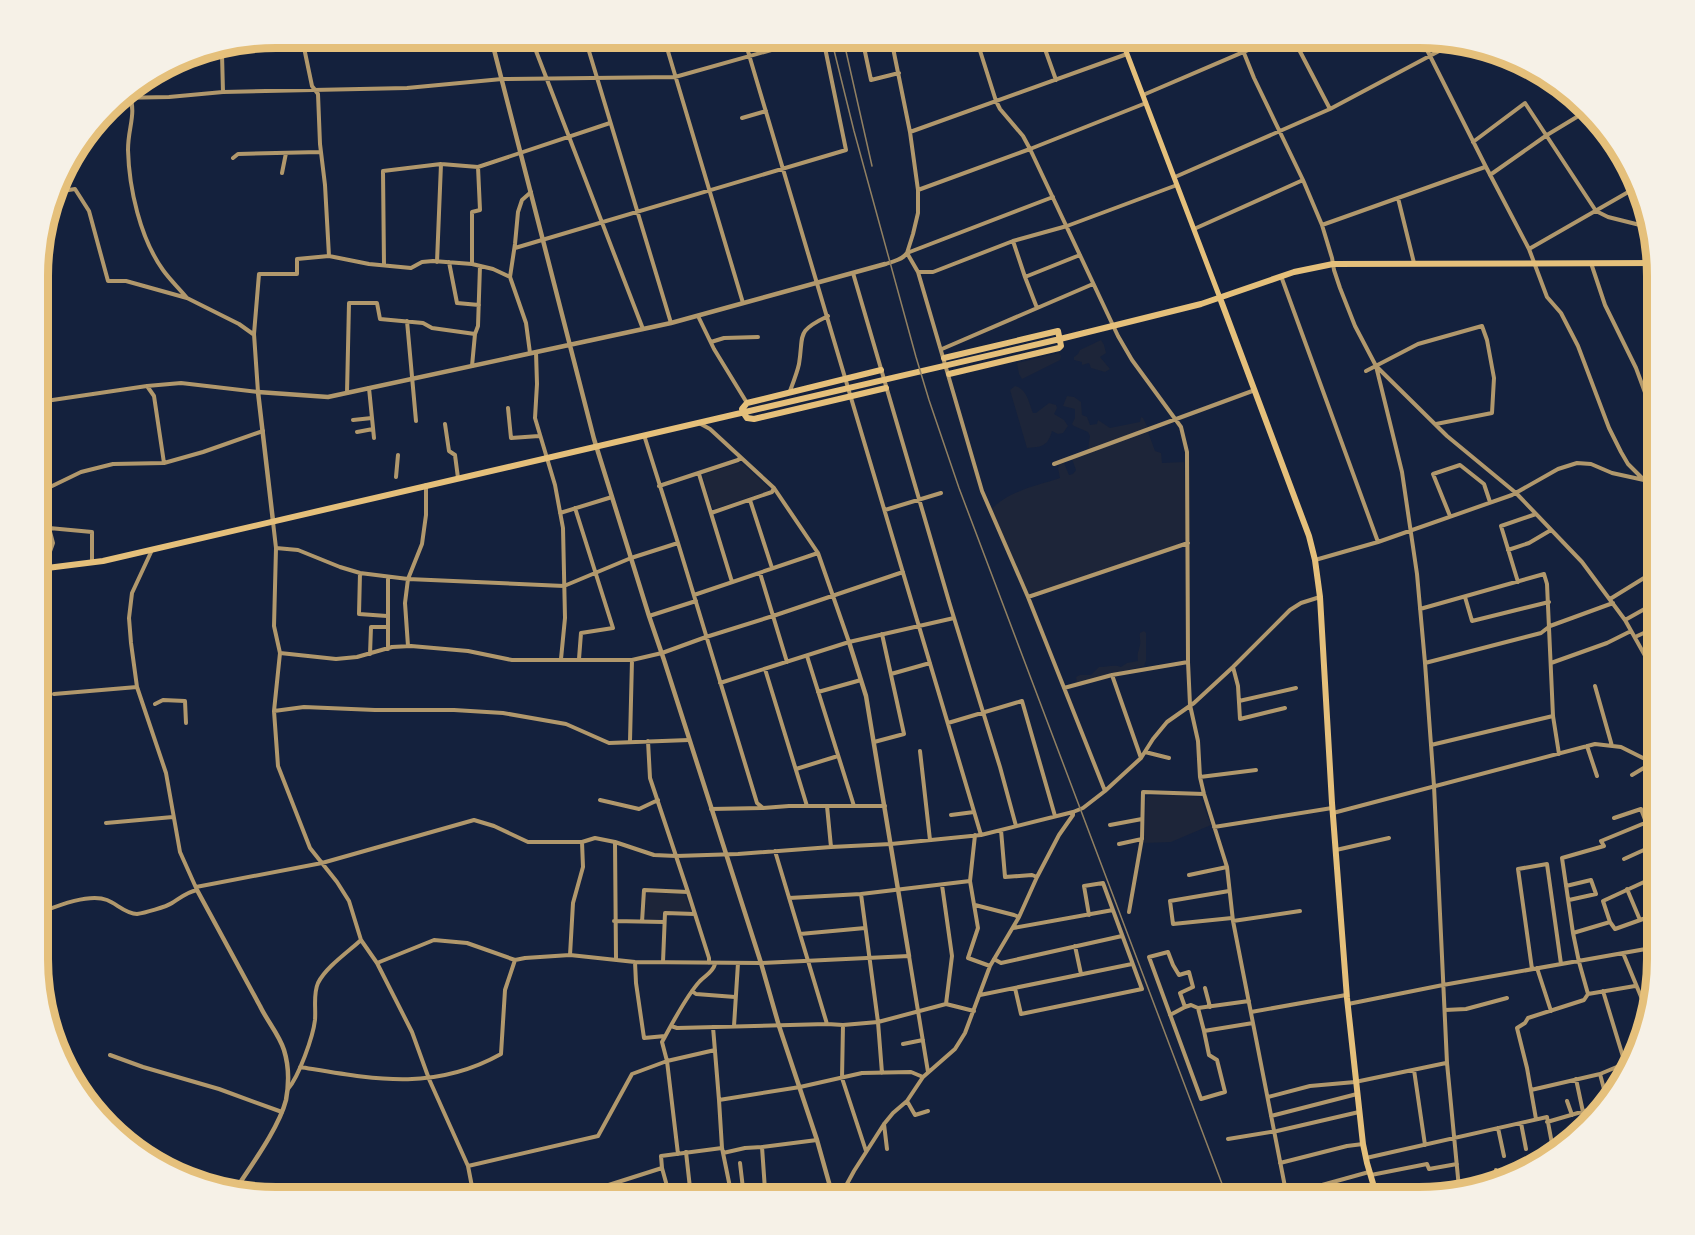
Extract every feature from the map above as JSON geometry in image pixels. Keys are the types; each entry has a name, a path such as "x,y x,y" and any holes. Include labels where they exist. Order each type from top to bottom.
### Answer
{"main road":[{"path":"1125,48 1310,536 1320,597 1347,994 1359,1112 1366,1158 1374,1187"},
{"path":"48,567 92,563 152,550 1171,313 1307,268 1333,264 1647,262"},
{"path":"944,358 1058,331 1061,346 1059,348 949,374"},
{"path":"881,370 747,403 742,409 747,418 754,419 886,388"}],"street":[{"path":"304,48 312,86 318,94 320,152 325,185 329,256"},
{"path":"494,48 597,447 630,558 761,963 830,1187"},
{"path":"535,48 643,329"},
{"path":"588,48 671,323"},
{"path":"667,48 743,303"},
{"path":"747,48 981,835"},
{"path":"135,97 169,97 223,92 407,88 502,79 675,77 780,48"},
{"path":"515,248 846,150 825,48"},
{"path":"865,48 871,80 898,73"},
{"path":"898,48 894,49 910,132 918,190 918,213 907,253 918,272 982,491 1028,597 1105,791"},
{"path":"979,48 1000,109 1023,136 1030,149 1118,336 1132,360 1181,427 1187,452 1190,705 1198,741 1200,777 1227,867 1233,919 1284,1187"},
{"path":"1045,48 1056,80"},
{"path":"1243,48 1254,78 1322,225 1334,270 1355,326 1376,366 1402,472 1411,530 1425,663 1434,786 1447,1062 1459,1184"},
{"path":"1143,95 1254,48"},
{"path":"1298,48 1330,109"},
{"path":"1315,560 1378,542 1516,493 1558,470 1577,463 1644,480 1628,464 1609,428 1578,346 1561,313 1547,297 1529,249 1426,48"},
{"path":"1175,177 1330,109 1443,49"},
{"path":"910,132 1127,54"},
{"path":"222,55 223,92"},
{"path":"132,100 133,107 128,148 137,210 148,245 163,270 188,298"},
{"path":"918,190 1007,158 1146,103"},
{"path":"1473,142 1525,103 1596,211 1608,217 1641,224"},
{"path":"742,117 766,111"},
{"path":"1490,175 1580,115"},
{"path":"384,266 383,171 441,164 478,167 610,123"},
{"path":"233,158 238,154 320,152"},
{"path":"282,172 286,153"},
{"path":"437,261 441,164"},
{"path":"472,264 472,212 480,210 478,167"},
{"path":"1322,225 1485,167"},
{"path":"1194,229 1303,180"},
{"path":"918,272 933,272 1013,241 1067,226 1177,185"},
{"path":"64,191 75,189 89,211 108,281 126,281 188,298 254,334"},
{"path":"1529,249 1631,191"},
{"path":"531,192 522,200 518,212 510,277 526,323 533,352 537,384 535,418 555,485 563,528 565,618 561,659"},
{"path":"48,401 181,383 328,397 698,316 896,261 907,253 1053,197"},
{"path":"1398,198 1414,263"},
{"path":"1013,241 1037,308"},
{"path":"1025,277 1080,255"},
{"path":"472,1187 468,1167 429,1079 412,1032 377,963 361,940 349,901 310,848 278,766 274,711 280,653 274,626 276,548 258,392 254,334 260,274 297,274 297,259 329,256 348,261 411,268 422,262 449,262 493,269 510,277"},
{"path":"449,262 458,303 479,305"},
{"path":"1591,263 1605,305 1647,393"},
{"path":"472,366 478,326 480,266"},
{"path":"853,273 1016,826"},
{"path":"1281,276 1378,542"},
{"path":"942,349 1094,284"},
{"path":"347,393 349,303 377,303 380,319 423,323 432,328 475,334"},
{"path":"698,316 747,403"},
{"path":"790,392 798,365 801,336 811,325 828,316"},
{"path":"407,321 416,421"},
{"path":"1366,371 1418,344 1482,326 1494,378 1492,413 1436,425"},
{"path":"711,342 724,338 758,337"},
{"path":"1376,366 1447,436 1516,493 1582,562 1625,620 1647,659"},
{"path":"147,386 154,396 164,463"},
{"path":"369,388 374,438"},
{"path":"1054,464 1255,390"},
{"path":"508,408 511,438 539,436"},
{"path":"354,420 372,418"},
{"path":"698,423 710,429 774,488 818,553 862,679 928,1072"},
{"path":"446,424 449,451 455,455 458,478"},
{"path":"357,432 373,429"},
{"path":"48,488 81,472 113,464 164,463 263,431"},
{"path":"644,435 755,798 763,808"},
{"path":"396,477 398,455"},
{"path":"659,486 740,458"},
{"path":"1450,516 1433,474 1460,465 1484,484 1490,502"},
{"path":"699,474 732,582"},
{"path":"408,646 405,603 408,579 422,544 426,515 426,485"},
{"path":"711,513 772,492 774,488"},
{"path":"885,510 942,493"},
{"path":"560,513 612,497"},
{"path":"750,500 772,568"},
{"path":"575,508 613,628 581,633 579,659"},
{"path":"48,512 53,543 48,554"},
{"path":"1518,582 1501,526 1536,514"},
{"path":"50,528 92,532 92,563"},
{"path":"1508,550 1530,543 1551,530"},
{"path":"276,548 298,550 340,567 388,577 564,586 630,558 678,543"},
{"path":"1028,597 1188,543"},
{"path":"152,550 132,593 129,618 137,687 166,773 180,852 196,888 284,1049 288,1090"},
{"path":"694,595 818,553"},
{"path":"280,653 336,659 408,646 468,651 512,660 632,660 662,653 903,572"},
{"path":"360,573 359,614 387,616"},
{"path":"760,573 787,662"},
{"path":"1420,609 1544,574 1549,602 1553,716 1559,754"},
{"path":"1610,599 1647,576"},
{"path":"388,577 388,649"},
{"path":"48,909 70,902 100,898 134,914 139,914 163,908 196,888 322,863 474,820 494,826 528,842 582,842 595,838 654,855 676,856 775,852 981,835 1083,808 1141,758 1167,722 1233,667 1290,610 1301,603 1320,597"},
{"path":"1465,597 1472,621 1549,602"},
{"path":"649,616 696,602"},
{"path":"1425,663 1542,633 1550,626 1613,603"},
{"path":"1625,620 1647,608"},
{"path":"720,682 849,642 954,618"},
{"path":"370,654 371,627 387,627"},
{"path":"1551,663 1607,643 1631,631"},
{"path":"1635,637 1647,632"},
{"path":"874,742 904,734 882,634"},
{"path":"807,656 854,806"},
{"path":"630,741 632,660"},
{"path":"1064,688 1112,675 1188,662"},
{"path":"891,674 930,663"},
{"path":"1233,667 1238,686 1240,718 1285,708"},
{"path":"765,669 807,806"},
{"path":"1112,675 1141,758"},
{"path":"818,692 862,679"},
{"path":"1595,686 1612,746"},
{"path":"54,694 137,687"},
{"path":"1239,701 1296,688"},
{"path":"155,704 164,700 185,701 186,723"},
{"path":"948,723 1022,701 1055,816"},
{"path":"274,711 304,707 502,713 566,724 609,743 689,740"},
{"path":"1431,745 1553,716"},
{"path":"648,741 650,778 709,963"},
{"path":"1214,827 1333,811 1595,744 1621,747 1647,760"},
{"path":"1587,746 1598,776"},
{"path":"921,751 930,840"},
{"path":"1145,752 1169,758"},
{"path":"796,769 838,756"},
{"path":"1632,775 1647,768"},
{"path":"1200,777 1256,770"},
{"path":"1129,912 1142,839 1143,792 1204,794"},
{"path":"600,800 639,808 658,800"},
{"path":"711,810 789,806 885,806"},
{"path":"827,806 831,847"},
{"path":"1588,994 1579,962 1562,858 1604,846 1601,841 1646,823 1641,808 1614,818"},
{"path":"951,815 974,812"},
{"path":"845,1187 884,1124 908,1101 923,1077 955,1049 965,1033 993,959 1019,917 1037,877 1073,812"},
{"path":"106,823 173,817"},
{"path":"1110,825 1142,819"},
{"path":"1001,830 1005,877 1032,874 1037,877"},
{"path":"975,835 970,881 978,928 968,958 990,966"},
{"path":"1336,850 1389,838"},
{"path":"1119,844 1142,839"},
{"path":"570,955 573,903 583,867 582,842"},
{"path":"615,842 615,959"},
{"path":"1624,859 1647,849"},
{"path":"775,852 827,1024"},
{"path":"1551,1011 1534,968 1518,869 1546,864 1561,964"},
{"path":"1189,875 1227,867"},
{"path":"1566,886 1591,880 1596,894 1569,900"},
{"path":"1647,880 1603,901 1610,922 1615,929 1647,918"},
{"path":"789,898 861,894 970,881"},
{"path":"1015,988 1021,1014 1142,989 1103,882 1084,886 1089,915"},
{"path":"942,885 952,956 946,1004"},
{"path":"1627,889 1640,920"},
{"path":"642,922 644,890 688,892"},
{"path":"1229,891 1170,901 1173,924 1300,911"},
{"path":"861,894 878,1022 882,1073"},
{"path":"975,905 1019,917"},
{"path":"1012,929 1113,910"},
{"path":"663,962 665,914 695,914"},
{"path":"615,921 664,922"},
{"path":"1574,933 1610,922"},
{"path":"800,934 865,928"},
{"path":"993,959 1001,963 1122,936"},
{"path":"239,1184 274,1128 282,1112 288,1090 300,1067 315,1021 317,985 323,975 361,940"},
{"path":"377,963 434,940 467,943 515,960 570,955 635,962 715,964 909,956"},
{"path":"1074,946 1081,974"},
{"path":"1348,1004 1647,949"},
{"path":"1185,1006 1180,993 1193,987 1189,972 1179,975 1168,952 1149,957 1202,1100 1225,1092 1217,1060 1209,1055 1198,1008"},
{"path":"1623,953 1643,1003"},
{"path":"300,1067 365,1078 397,1080 429,1079 483,1064 501,1054 505,990 515,960"},
{"path":"635,962 644,1038 665,1036"},
{"path":"734,1026 738,963"},
{"path":"980,995 1132,963"},
{"path":"678,1154 667,1061 662,1042 692,991 714,969 715,964"},
{"path":"1536,1119 1517,1028 1528,1018 1584,1000 1588,994 1635,986"},
{"path":"1205,988 1210,1007"},
{"path":"692,991 696,994 735,997"},
{"path":"1603,991 1624,1060"},
{"path":"1251,1012 1347,994"},
{"path":"1445,1010 1466,1009 1507,998"},
{"path":"1170,1015 1185,1006 1191,1005 1198,1008 1249,1001"},
{"path":"671,1026 677,1028 843,1025 878,1022 946,1004 974,1011"},
{"path":"1204,1031 1253,1023"},
{"path":"843,1025 842,1078 866,1151"},
{"path":"713,1027 722,1150 730,1187"},
{"path":"903,1044 923,1040"},
{"path":"468,1167 598,1136 632,1074 667,1061 715,1050"},
{"path":"110,1055 142,1067 219,1089 282,1112"},
{"path":"1268,1097 1310,1086 1356,1082 1447,1062"},
{"path":"1531,1090 1600,1074 1620,1066"},
{"path":"1414,1070 1425,1145"},
{"path":"719,1100 800,1087 862,1073 911,1072 923,1077"},
{"path":"1600,1074 1605,1092"},
{"path":"1576,1079 1583,1112"},
{"path":"1271,1116 1357,1094"},
{"path":"908,1101 915,1115 928,1111"},
{"path":"1567,1101 1572,1115"},
{"path":"1548,1122 1589,1110"},
{"path":"1228,1139 1359,1112"},
{"path":"1366,1158 1547,1117 1553,1144"},
{"path":"1521,1123 1526,1149"},
{"path":"884,1124 887,1149"},
{"path":"1498,1128 1504,1156"},
{"path":"667,1187 661,1156 817,1140"},
{"path":"1280,1163 1364,1144"},
{"path":"762,1147 765,1187"},
{"path":"686,1152 690,1187"},
{"path":"740,1163 742,1187"},
{"path":"1318,1187 1370,1174 1427,1164 1429,1169 1457,1164"},
{"path":"602,1187 662,1168"},
{"path":"1335,1182 1337,1187"}],"shaded area":[{"path":"1101,340 1106,353 1100,357 1110,369 1105,372 1091,368 1089,363 1082,365 1082,362 1074,360 1080,350"},
{"path":"1059,353 1060,360 1022,379 1017,363"},
{"path":"1015,386 1025,393 1033,413 1049,403 1056,405 1054,414 1064,420 1068,426 1063,433 1058,434 1052,431 1049,440 1044,445 1027,448 1010,390"},
{"path":"1067,396 1074,397 1081,402 1082,415 1087,417 1090,425 1097,424 1098,420 1110,428 1140,422 1141,417 1148,428 1088,449 1090,436 1088,432 1072,424 1075,409 1063,406"},
{"path":"1148,432 1155,451 1161,453 1162,463 1184,462 1186,539 1179,544 1029,596 990,511 1013,494 1060,478 1058,468 1060,464 1064,463 1069,475 1073,474 1076,470 1072,459"},
{"path":"739,463 769,488 768,491 715,509 712,507 704,474"},
{"path":"1144,631 1146,633 1146,661 1144,666 1077,683 1076,677 1091,675 1099,667 1121,667 1138,661 1140,633"},
{"path":"1177,795 1200,797 1211,825 1171,842 1144,843 1146,798"},
{"path":"648,892 683,893 691,910 688,914 663,912 660,919 647,920 644,918"}],"railway":[{"path":"833,48 916,357 959,488 1223,1187"},
{"path":"845,48 872,166"}]}
